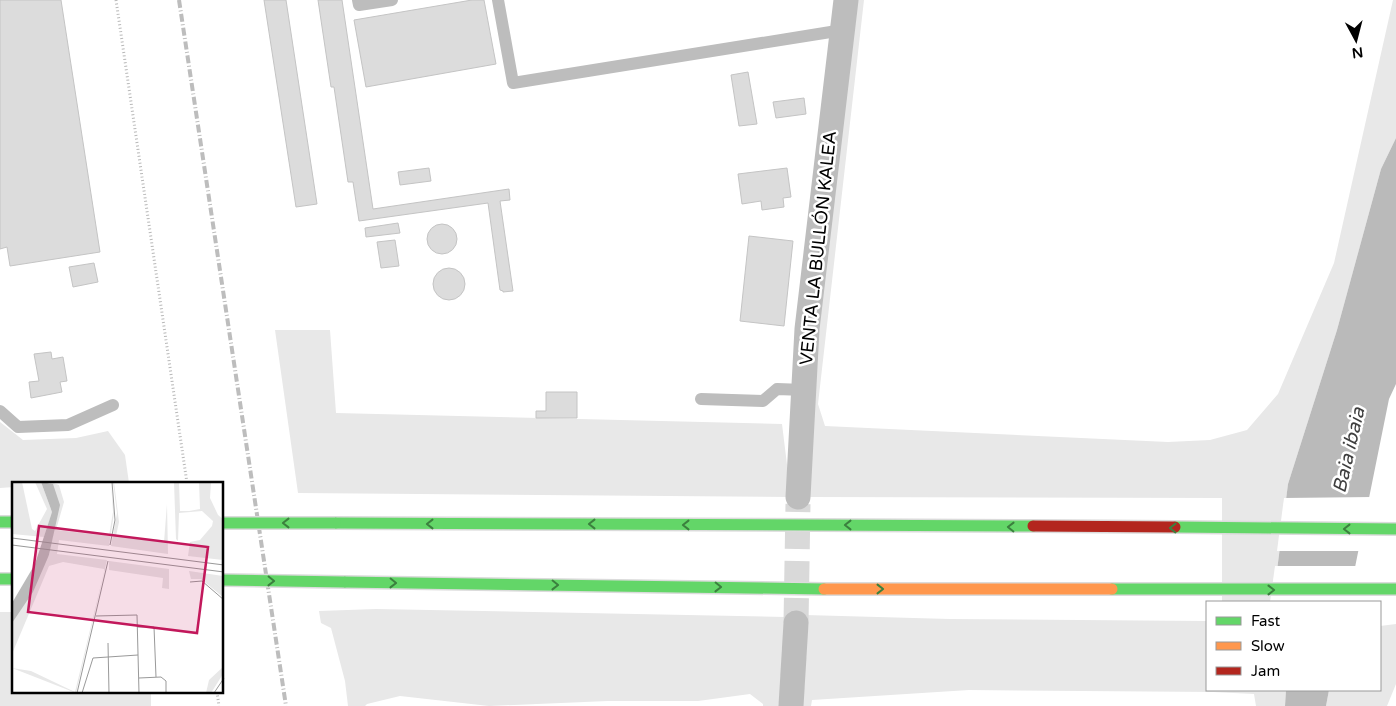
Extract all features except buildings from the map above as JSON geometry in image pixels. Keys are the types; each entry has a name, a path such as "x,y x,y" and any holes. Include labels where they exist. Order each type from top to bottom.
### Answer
{"highway":[{"path":"224,523 851,525 1396,530"},
{"path":"224,580 854,589 1396,589"}],"street":[{"name":"VENTA LA BULLÓN KALEA","path":"798,497 806,328 846,0"},
{"path":"791,706 796,623"}],"lane":[{"path":"358,0 359,5 392,0"},
{"path":"498,0 514,83 843,30"},
{"path":"701,399 763,401 777,389 804,390"},
{"path":"0,411 18,427 68,425 113,405"}],"path":[{"path":"116,0 187,482"}],"shaded area":[{"path":"857,0 864,0 818,404 825,426 1168,442 1210,440 1247,430 1278,394 1334,263 1393,0 1396,0 1396,138 1381,169 1337,330 1288,484 1273,601 1222,601 1222,498 808,497 819,286"},
{"path":"275,330 330,330 336,413 782,424 791,497 298,493"},
{"path":"0,422 23,440 76,438 108,431 125,455 129,482 12,482 12,487 0,488"},
{"path":"376,609 786,617 779,706 763,706 750,694 698,701 608,701 489,706 400,696 365,706 348,706 345,681 331,628 321,623 319,611"},
{"path":"0,612 12,612 12,694 151,694 151,706 0,706"},
{"path":"805,615 950,619 1206,621 1206,691 1286,691 1285,706 1256,706 1254,694 969,690 812,700 811,706 802,706"},
{"path":"1396,624 1396,684 1387,706 1326,706 1329,691 1381,691 1381,626"}],"water":[{"name":"Baia ibaia","path":"1396,138 1396,384 1389,399 1348,601 1273,601 1288,484 1337,330 1381,169"},
{"path":"1286,691 1329,691 1326,706 1285,706"}],"pier":[{"path":"1372,497 1361,551 1277,551 1284,498"},
{"path":"1275,566 1358,566 1350,601 1270,601"}],"tunnel":[{"path":"796,623 798,504"}],"railway":[{"path":"179,0 286,706"}],"traffic: fast":[{"path":"0,522 12,522"},
{"path":"224,523 335,523"},
{"path":"335,523 1033,526"},
{"path":"1175,527 1396,529"},
{"path":"0,579 12,579"},
{"path":"224,580 344,582"},
{"path":"344,582 824,589"},
{"path":"1112,589 1396,589"}],"traffic: slow":[{"path":"824,589 1112,589"}],"traffic: jam":[{"path":"1033,526 1175,527"}]}
